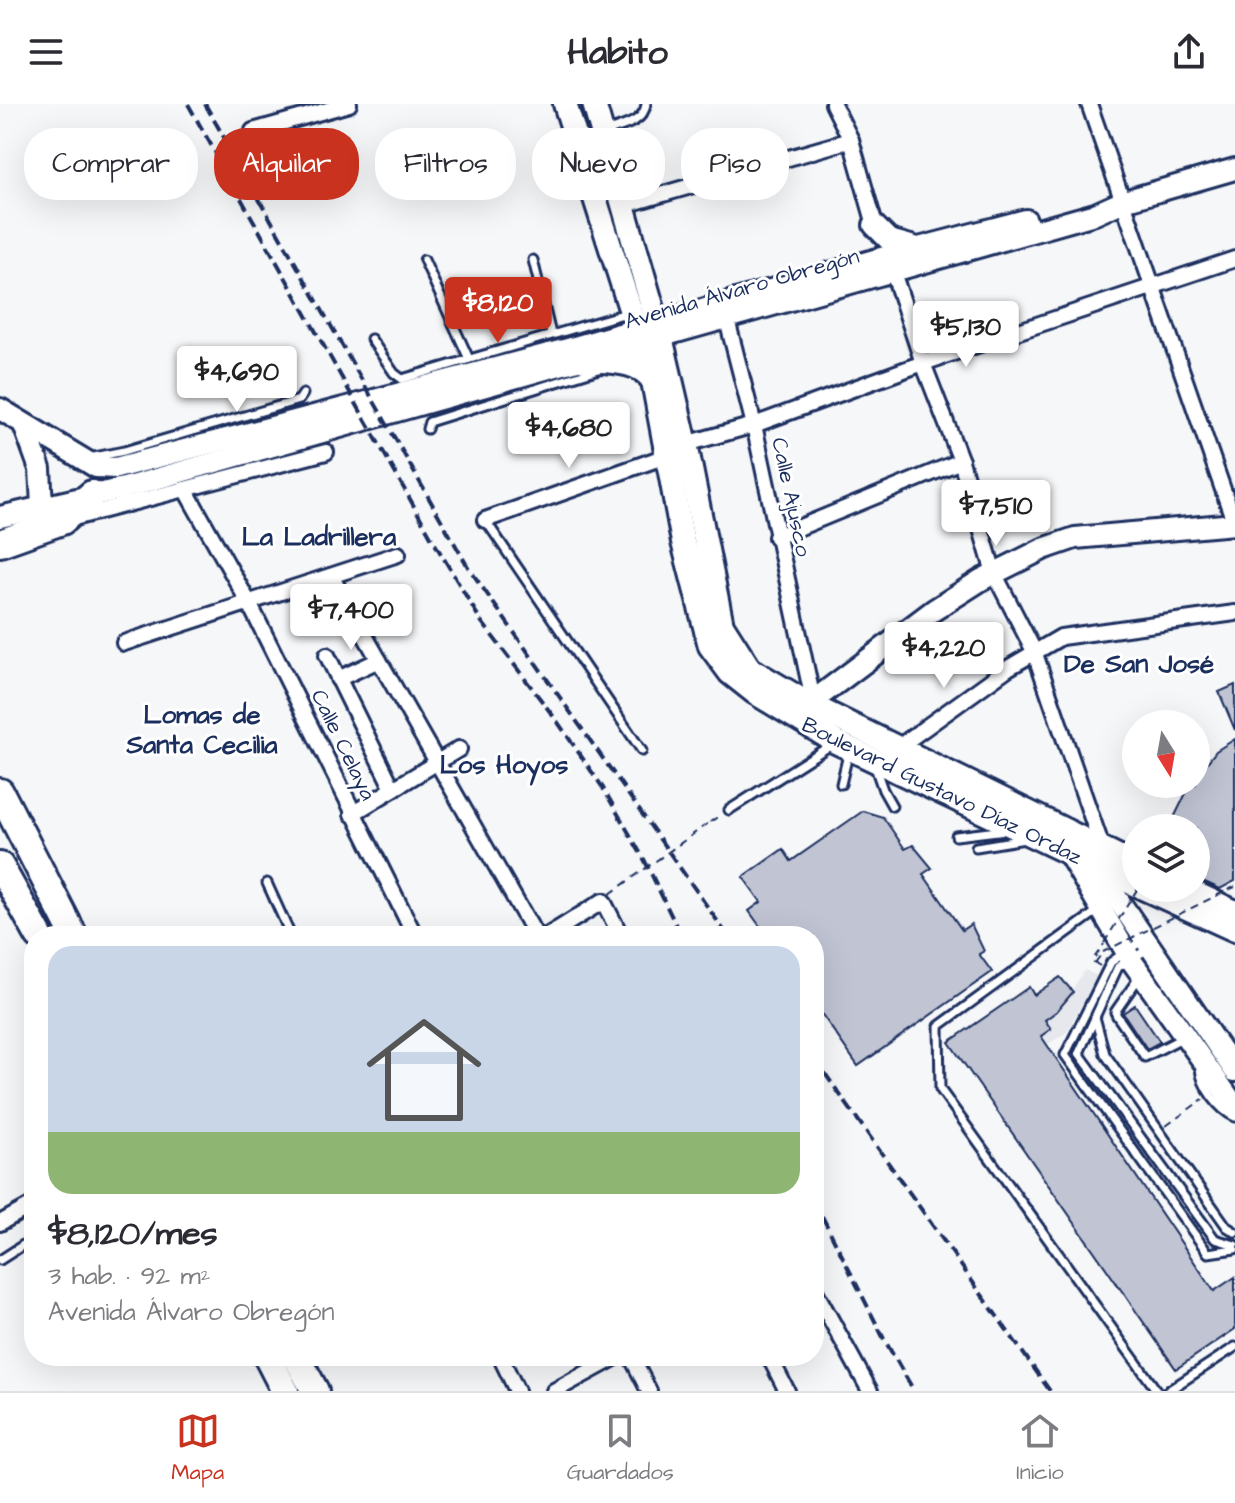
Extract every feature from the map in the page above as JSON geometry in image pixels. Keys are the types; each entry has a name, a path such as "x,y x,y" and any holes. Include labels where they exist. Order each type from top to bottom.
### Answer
{"highway":[{"path":"0,543 92,494"},
{"path":"0,792 69,926"},
{"path":"0,866 33,926"},
{"path":"272,1366 285,1391"},
{"path":"301,1366 315,1391"}],"main road":[{"name":"Boulevard Gustavo Díaz Ordaz","path":"565,104 686,444 722,625 750,669 811,702 883,756 1029,833 1122,861"},
{"name":"Boulevard Gustavo Díaz Ordaz","path":"594,104 601,128"},
{"name":"Boulevard Gustavo Díaz Ordaz","path":"623,200 666,456 683,542 710,646 730,673 754,692 843,745 883,756 1086,850 1122,875"},
{"path":"584,360 639,368 653,381"},
{"path":"1210,894 1231,898"},
{"name":"Boulevard Gustavo Díaz Ordaz","path":"1172,902 1235,930"}],"street":[{"path":"261,128 312,109 349,104"},
{"path":"833,104 851,140 874,225 961,461 994,573 1034,651 1100,909 1132,961 1235,1106"},
{"path":"811,702 934,610 994,573 1043,549 1075,538 1235,524 1089,104"},
{"path":"625,205 851,140"},
{"name":"Avenida Álvaro Obregón","path":"371,410 646,328 724,311 890,264 1095,214 1124,201 1235,169"},
{"name":"Avenida Álvaro Obregón","path":"890,264 918,247 1095,202 1124,201"},
{"path":"874,225 889,240 907,247 918,247"},
{"path":"686,444 754,425 923,363 1235,259"},
{"name":"Calle Ajusco","path":"724,311 754,425 811,702"},
{"name":"Avenida Álvaro Obregón","path":"371,410 584,360 646,328"},
{"path":"0,409 96,467 116,468 371,410"},
{"path":"92,494 128,496 371,410"},
{"path":"24,425 52,513"},
{"path":"0,517 52,513 128,496 185,489 326,452"},
{"path":"485,520 666,456"},
{"path":"776,537 961,461"},
{"name":"Calle Celaya","path":"185,489 249,603 410,926"},
{"path":"124,643 398,554"},
{"path":"331,576 530,926"},
{"path":"883,756 1034,651 1061,637 1235,613"},
{"path":"327,655 393,789"},
{"path":"338,679 379,660"},
{"path":"352,814 459,749"},
{"path":"1086,850 1235,1070"},
{"path":"563,926 606,898 617,926"},
{"path":"0,1223 24,1210"},
{"path":"824,1307 870,1391"},
{"path":"505,1366 517,1391"},
{"path":"554,1391 600,1366"},
{"path":"636,1366 649,1391"},
{"path":"774,1366 787,1391"}],"lane":[{"path":"616,128 639,119 645,113 646,104"},
{"path":"424,260 469,359"},
{"path":"533,260 551,334"},
{"path":"371,339 394,373 402,379 551,334 646,328"},
{"path":"427,429 429,422 620,363"},
{"path":"83,459 124,451 285,405 299,400 303,394"},
{"path":"485,520 642,751"},
{"path":"841,784 843,745"},
{"path":"729,810 843,745"},
{"path":"883,756 883,790 892,806"},
{"path":"956,836 1029,833"},
{"path":"976,847 1029,833"},
{"path":"267,883 286,926"},
{"path":"1100,909 939,1026 940,1089 1157,1391"},
{"path":"1147,943 1132,961 1115,1012 1145,1057 1186,1037"},
{"path":"1132,961 1118,967 1079,1053 1215,1239 1235,1247"},
{"path":"1132,961 1111,962 1065,1055 1208,1253 1235,1247"},
{"path":"1095,1017 1105,1054 1227,1227 1235,1232"},
{"path":"1199,1054 1201,1078 1224,1112 1235,1117"},
{"path":"0,1260 24,1244"},
{"path":"1168,1391 1235,1347"}],"path":[{"path":"606,898 729,810"},
{"path":"1130,902 1094,962 1103,952 1231,898"}],"shaded area":[{"path":"1085,970 1097,976 1067,1032 1047,1045 1035,1027 1057,1011"}],"building":[{"path":"1235,685 1235,730 1219,692"},
{"path":"1235,739 1235,881 1220,889 1210,884 1210,814 1176,814 1184,798 1210,798 1210,759"},
{"path":"863,811 883,817 905,849 913,845 932,868 923,874 962,930 971,924 984,951 979,954 992,972 858,1066 824,1017 824,926 760,926 749,911 761,902 743,877 783,849 791,861"},
{"path":"1060,977 1073,992 1045,1020 1051,1029 1041,1036 1214,1291 1235,1277 1235,1329 1176,1369 949,1042 1029,987 1034,995"},
{"path":"1135,1005 1160,1042 1147,1049 1123,1013"}],"railway":[{"path":"188,104 434,542 481,621 603,788 645,861 676,926"},
{"path":"205,104 468,567 721,926"},
{"path":"824,1072 1050,1391"},
{"path":"824,1220 914,1391"}],"district":[{"name":"La Ladrillera","path":"319,537"},
{"name":"De San José","path":"1139,664"},
{"name":"Lomas de Santa Cecilia","path":"202,730"},
{"name":"Los Hoyos","path":"504,765"}]}
